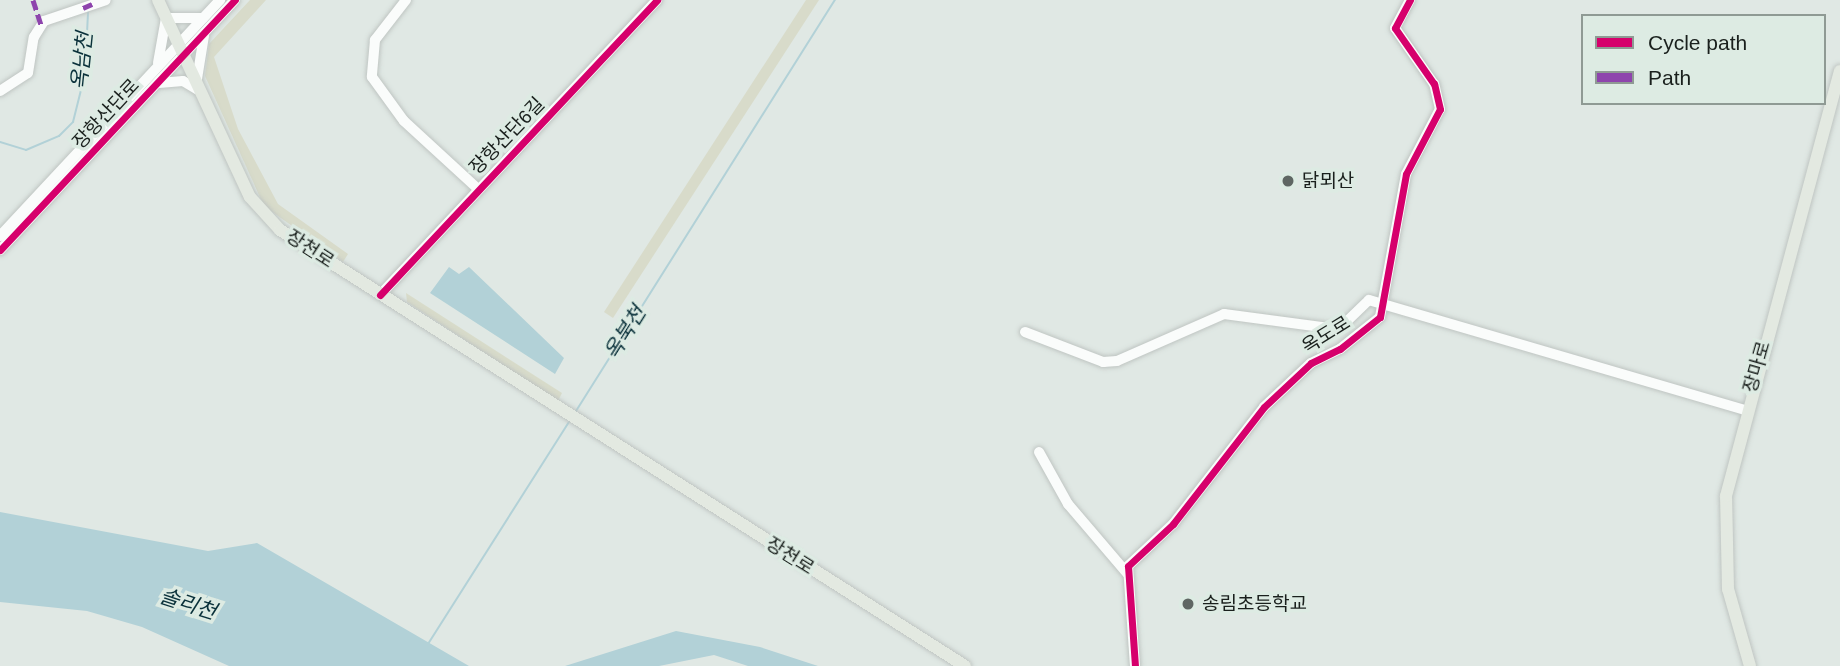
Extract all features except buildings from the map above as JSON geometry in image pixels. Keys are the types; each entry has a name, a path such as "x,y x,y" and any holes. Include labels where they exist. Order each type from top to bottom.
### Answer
{"main road":[{"name":"장천로","path":"158,0 178,52 263,215 380,295 965,666"},
{"name":"장마로","path":"1750,666 1728,589 1723,538 1745,410 1840,71"}],"street":[{"path":"0,91 28,73 39,27 106,0"},
{"name":"장항산단로","path":"0,250 155,85 203,18 220,0"},
{"name":"장항산단로","path":"0,236 157,67 208,28 235,0"},
{"path":"407,0 375,40 372,77 404,121 478,189"},
{"name":"장항산단6길","path":"380,295 657,0"},
{"path":"1383,308 1406,174 1440,109 1434,84 1395,28 1410,0"},
{"path":"157,67 166,18 203,18"},
{"path":"198,90 196,64 208,28"},
{"path":"155,85 183,81 198,90"},
{"path":"1025,332 1103,362 1133,358 1182,327 1224,314 1329,328 1343,325 1369,300 1383,308 1745,410"},
{"name":"옥도로","path":"1127,573 1264,407 1311,363 1340,349 1380,317 1383,308"},
{"path":"1039,452 1068,504 1127,573 1135,666"}],"green space":[{"path":"250,0 266,0 214,57 238,129 278,204 348,254 343,262 264,206 205,76 209,44"},
{"path":"806,0 819,0 613,318 604,312"},
{"path":"406,293 562,393 558,401 407,302"}],"water":[{"path":"449,267 459,274 469,267 564,358 555,374 430,293"},
{"name":"솔리천","path":"0,512 208,551 257,543 469,666 229,666 142,627 87,611 0,602"},
{"path":"676,631 760,647 818,666 748,666 714,655 659,666 565,666"}],"waterway":[{"name":"옥북천","path":"576,411 835,0"},
{"name":"옥남천","path":"0,142 26,150 59,136 73,122 85,74 88,12"},
{"name":"옥북천","path":"428,644 569,422"}],"marked path":[{"path":"33,0 41,25"},
{"path":"83,8 92,4"}],"cycle path":[{"path":"0,250 235,0"},
{"path":"380,295 657,0"},
{"path":"1135,666 1128,566 1173,524 1264,407 1311,363 1340,349 1380,317 1406,174 1440,109 1434,84 1395,28 1410,0"}],"place":[{"name":"닭뫼산","path":"1288,181"},
{"name":"송림초등학교","path":"1188,604"}]}
